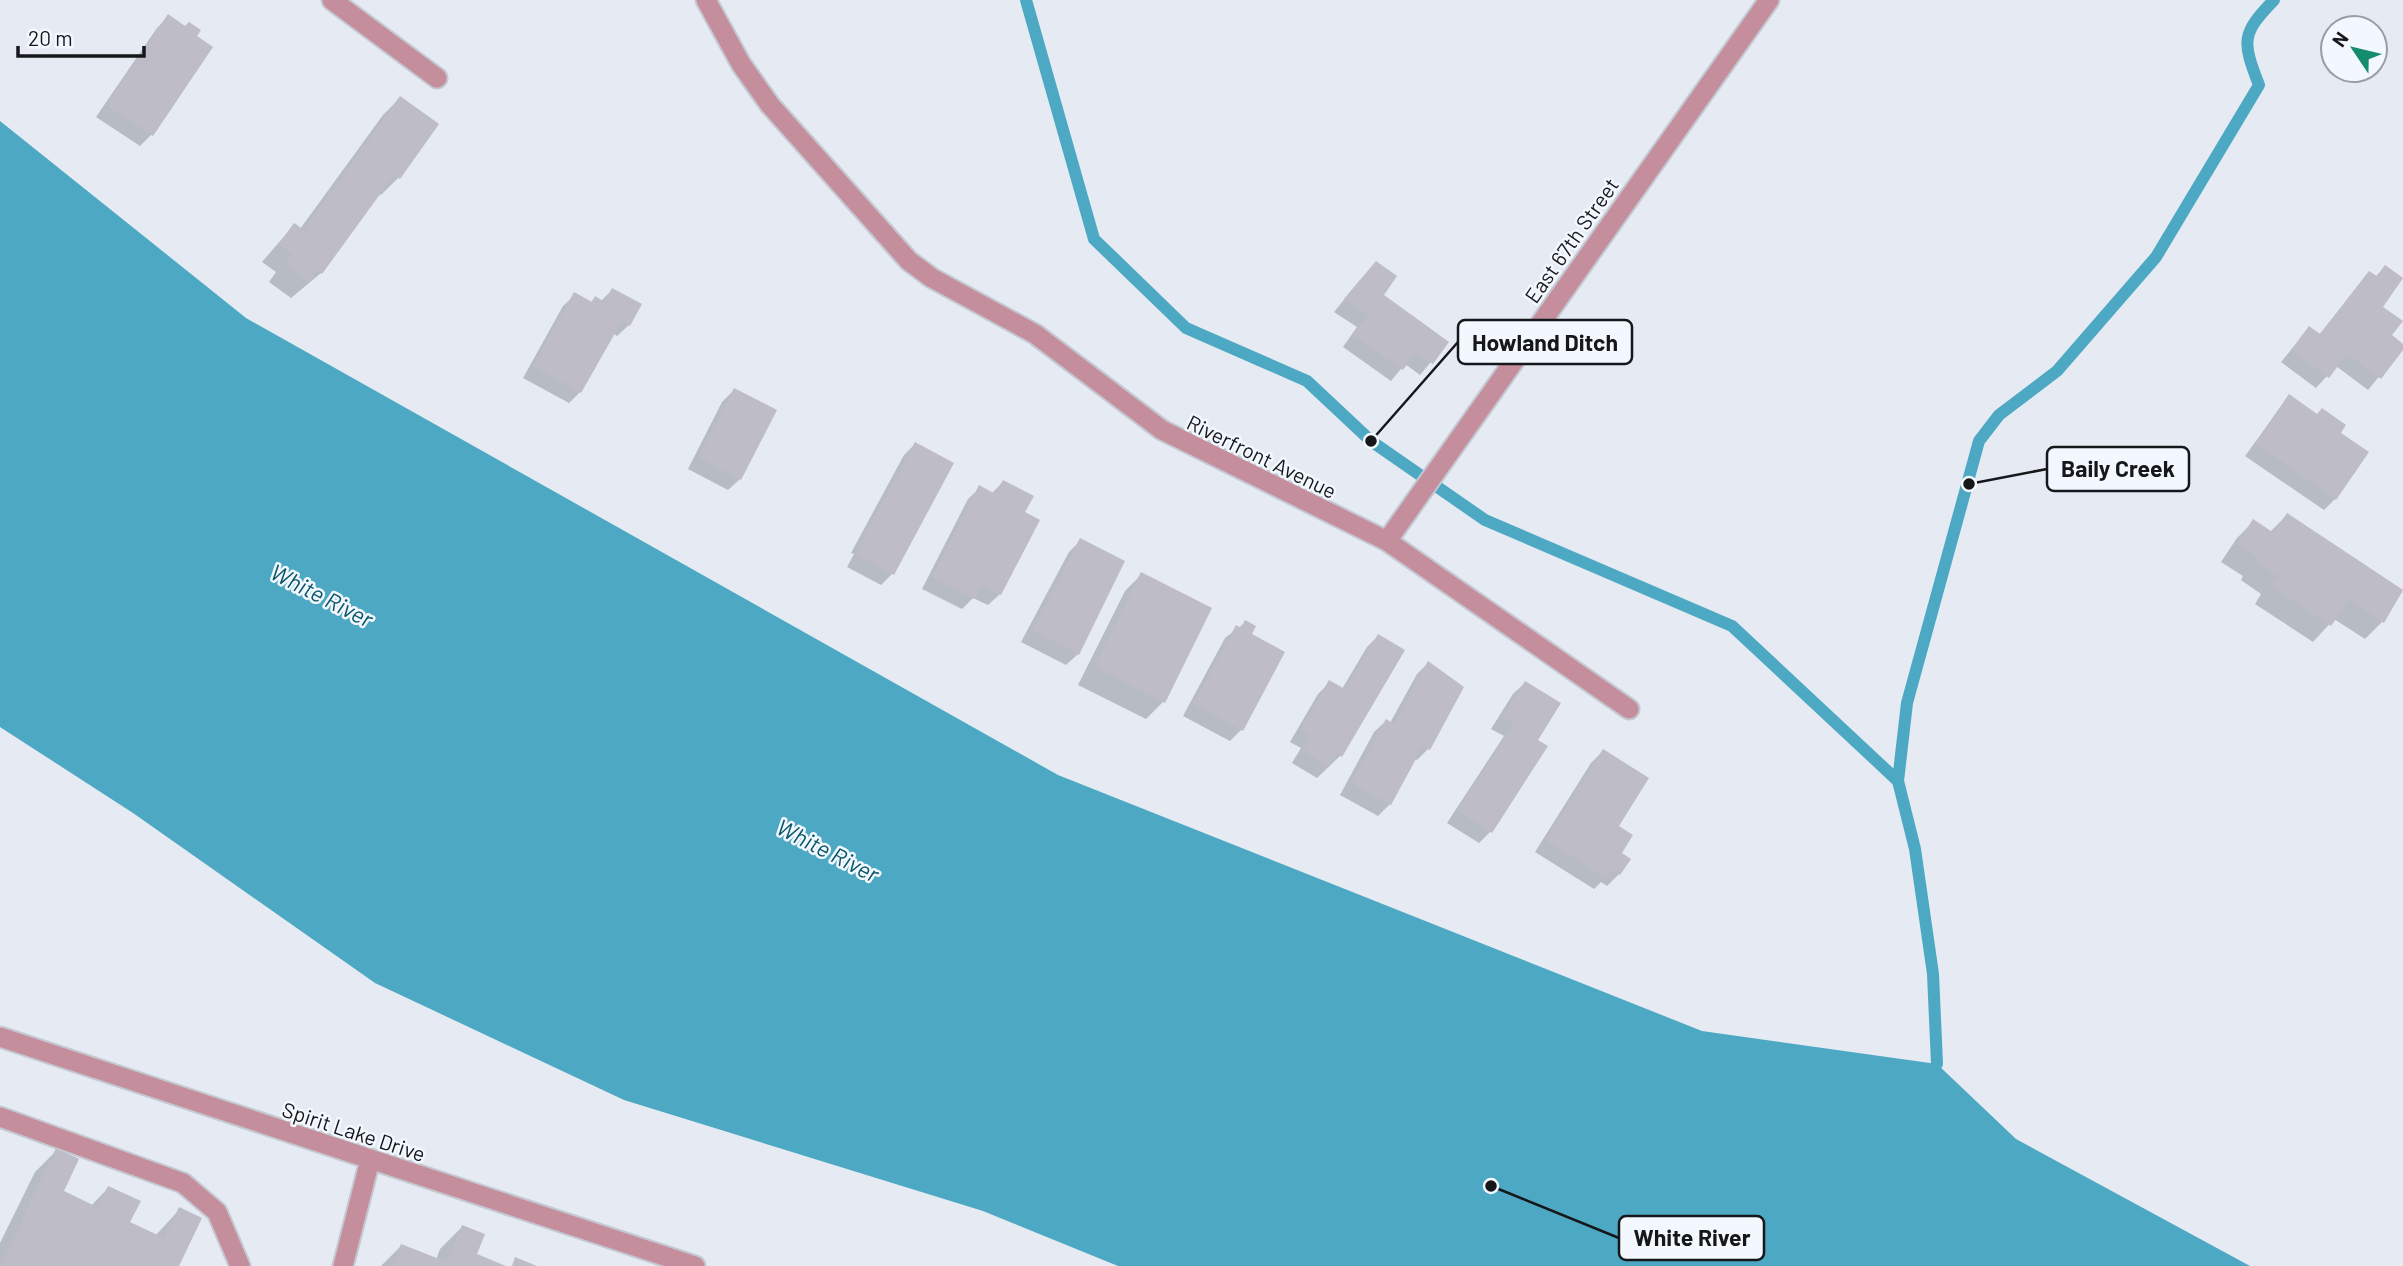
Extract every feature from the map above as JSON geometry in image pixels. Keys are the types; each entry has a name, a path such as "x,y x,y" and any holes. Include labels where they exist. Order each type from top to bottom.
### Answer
{"street":[{"path":"332,0 437,78"},
{"name":"Riverfront Avenue","path":"706,0 741,64 770,105 909,261 932,278 1035,334 1161,430 1387,541 1629,709"},
{"name":"East 67th Street","path":"1387,541 1769,0"},
{"name":"Spirit Lake Drive","path":"0,1037 695,1266"},
{"path":"0,1117 183,1183 217,1212 240,1266"},
{"path":"343,1266 370,1160"}],"water":[{"path":"0,121 246,318 1058,775 1702,1031 1937,1064 2016,1139 2250,1266 1118,1266 983,1211 624,1100 375,983 133,813 0,727"}],"building":[{"path":"168,14 185,26 189,22 201,30 197,36 213,47 153,136 106,105"},
{"path":"400,96 439,124 400,179 394,175 322,274 317,271 309,282 285,264 292,254 278,245 294,223 307,232 309,228 306,226"},
{"path":"1376,261 1397,276 1384,295 1449,342 1433,364 1416,352 1403,370 1353,335 1368,315 1344,299"},
{"path":"2385,265 2403,278 2383,307 2403,321 2392,335 2403,344 2403,350 2381,379 2347,354 2329,378 2291,350 2309,326 2320,334 2369,271 2377,276"},
{"path":"612,288 642,304 630,326 622,321 581,393 533,366 574,292 592,302 595,296 605,302"},
{"path":"734,388 777,410 741,480 698,457"},
{"path":"2289,394 2317,414 2322,408 2346,425 2341,433 2369,452 2336,500 2255,443"},
{"path":"915,442 954,463 894,575 857,555 864,542 861,541"},
{"path":"1003,480 1034,496 1025,512 1040,520 1001,595 982,585 975,599 932,577 979,485 995,494"},
{"path":"2287,513 2403,590 2384,623 2349,600 2331,626 2271,586 2277,576 2257,563 2259,559 2237,544 2253,519 2274,533"},
{"path":"1080,538 1125,561 1079,655 1032,630"},
{"path":"1141,572 1212,608 1165,703 1094,667"},
{"path":"1245,620 1256,626 1252,634 1285,652 1243,731 1193,704 1236,625 1241,628"},
{"path":"1378,634 1405,650 1342,757 1337,754 1329,767 1303,751 1311,736 1300,730 1329,680 1345,689"},
{"path":"1428,661 1464,687 1430,750 1423,746 1391,805 1351,783 1386,719 1394,724"},
{"path":"1525,681 1561,703 1538,740 1548,746 1492,833 1457,810 1514,724 1502,717"},
{"path":"1603,749 1649,778 1619,826 1633,835 1622,853 1631,859 1620,875 1612,870 1607,879 1545,840"},
{"path":"56,1148 79,1159 64,1191 97,1207 108,1186 141,1201 130,1222 164,1238 179,1207 202,1218 179,1266 0,1266"},
{"path":"462,1225 485,1234 477,1254 506,1266 392,1266 401,1244 447,1262"},
{"path":"515,1257 537,1266 512,1266"}],"waterway":[{"path":"1026,0 1094,239 1186,328 1307,381 1371,441 1485,520 1732,626 1898,781"},
{"path":"1937,1064 1933,974 1915,849 1898,781 1907,703 1979,441 1999,415 2057,371 2156,257 2259,85 2250,58 2248,39 2255,21 2274,0"}],"place":[{"name":"Howland Ditch","path":"1371,441"},
{"name":"Baily Creek","path":"1969,484"},
{"name":"White River","path":"1491,1186"}]}
